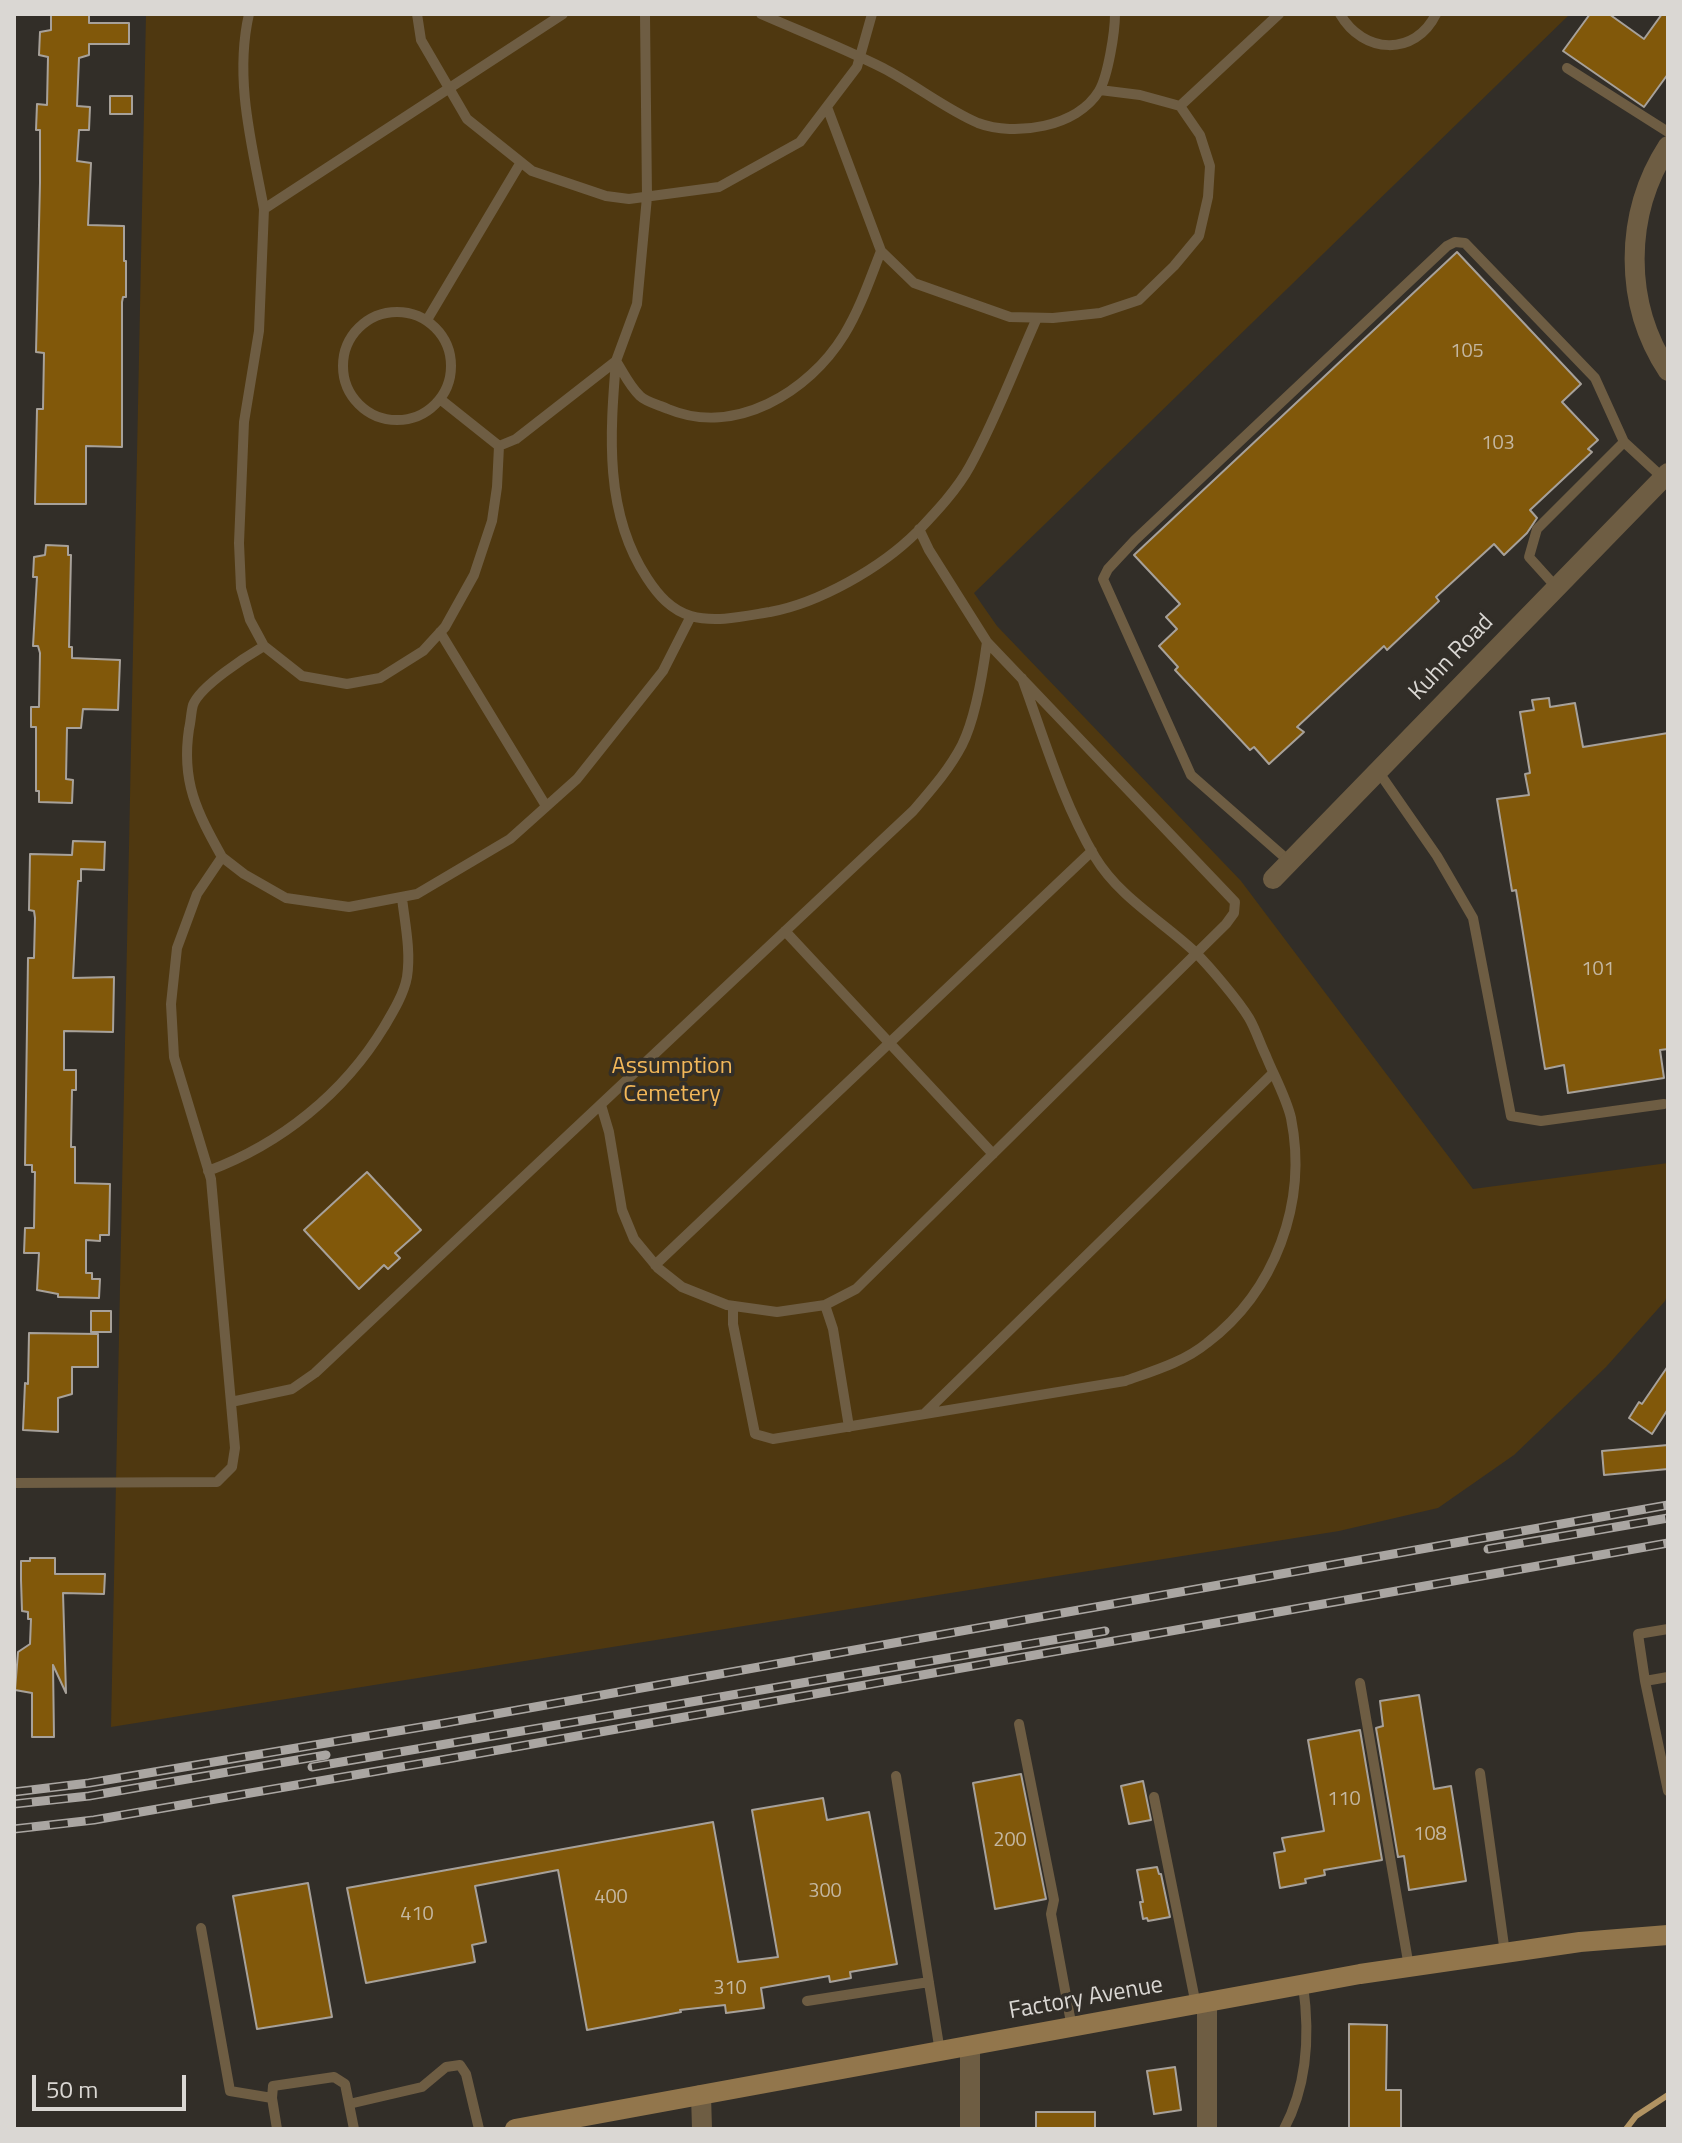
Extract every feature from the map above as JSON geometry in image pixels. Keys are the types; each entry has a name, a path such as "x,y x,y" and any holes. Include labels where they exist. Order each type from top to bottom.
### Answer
{"street":[{"path":"1668,146 1660,177 1641,202 1633,257 1641,315 1658,356 1668,371"},
{"name":"Kuhn Road","path":"1273,879 1665,476"},
{"name":"Factory Avenue","path":"515,2129 586,2123 701,2095 1409,1967 1580,1942 1668,1935"},
{"path":"1202,2004 1207,2129"},
{"path":"970,2046 970,2129"},
{"path":"701,2095 702,2129"}],"lane":[{"path":"249,14 244,34 243,94 264,209 259,331 244,422 239,543 241,588 250,620 264,646 302,676 347,684 380,678 423,651 440,632 474,575 492,521 499,446"},
{"path":"417,14 421,40 467,119 532,171 606,196 629,199 719,187 800,142 857,67 872,14"},
{"path":"264,209 563,14"},
{"path":"639,14 655,14"},
{"path":"761,14 909,81 979,123 1017,131 1042,127 1082,110 1100,90 1113,42 1115,14"},
{"path":"1180,106 1279,14"},
{"path":"1340,14 1349,28 1362,38 1376,44 1392,45 1421,35 1436,14"},
{"path":"645,15 647,197 637,304 616,361 610,428 614,488 625,536 639,567 661,599 691,616 734,618 782,610 835,590 879,562 919,529 969,469 1037,318"},
{"path":"1567,68 1668,132"},
{"path":"827,107 881,251 914,283 1010,317 1037,318 1100,313 1139,300 1199,236 1208,197 1210,166 1200,135 1180,106 1140,95 1100,90"},
{"path":"427,320 521,162"},
{"path":"1290,862 1191,775 1103,579 1108,569 1447,246 1455,242 1465,243 1595,378 1624,442 1665,476"},
{"path":"616,361 641,397 676,412 717,417 739,415 769,405 793,389 844,335 881,251"},
{"path":"398,312 427,320 440,333 451,359 451,373 440,399 428,411 395,421 364,409 352,397 344,382 342,365 345,348 353,333 366,321 381,314 398,312"},
{"path":"499,446 516,439 616,361"},
{"path":"440,399 499,446"},
{"path":"1557,588 1529,557 1537,529 1624,442"},
{"path":"601,1105 609,1132 622,1210 634,1239 655,1265 682,1287 733,1306 777,1312 825,1305 856,1289 1234,913 1235,902 987,642 919,529"},
{"path":"264,646 218,678 194,703 186,775 197,813 222,857 244,874 286,898 349,907 417,894 510,839 577,779 631,713 663,671 691,616"},
{"path":"440,632 546,806"},
{"path":"231,1402 292,1389 315,1373 913,811 946,773 964,743 982,675 987,642"},
{"path":"733,1306 733,1324 755,1434 773,1439 1125,1381 1164,1367 1206,1345 1241,1312 1262,1283 1284,1239 1293,1203 1295,1164 1290,1116 1248,1017 1196,954 1132,900 1092,851 1064,794 1022,678"},
{"path":"1378,771 1437,856 1473,918 1511,1116 1541,1121 1664,1104"},
{"path":"655,1265 1092,851"},
{"path":"14,1483 217,1482 232,1467 235,1448 208,1171 174,1057 171,1004 177,948 197,894 222,857"},
{"path":"208,1171 241,1159 284,1131 335,1092 367,1055 393,1012 407,978 408,946 402,898"},
{"path":"785,931 993,1154"},
{"path":"924,1414 1273,1073"},
{"path":"825,1305 833,1329 849,1427"},
{"path":"1668,1629 1638,1634 1668,1791"},
{"path":"1645,1681 1668,1677"},
{"path":"1360,1683 1409,1967"},
{"path":"1019,1724 1054,1900 1051,1914 1072,2028"},
{"path":"1480,1773 1505,1953"},
{"path":"896,1776 940,2052"},
{"path":"1154,1797 1202,2004"},
{"path":"201,1928 230,2091 272,2098"},
{"path":"807,2001 929,1982"},
{"path":"1284,2129 1296,2102 1307,2049 1308,2018 1303,1985"},
{"path":"349,2104 422,2087 446,2067 460,2065 466,2074 479,2129"},
{"path":"277,2129 273,2086 334,2077 345,2084 354,2129"}],"green space":[{"name":"Assumption Cemetery","path":"146,14 1570,14 974,593 997,626 1241,881 1473,1189 1668,1163 1668,1293 1665,1301 1606,1367 1514,1455 1438,1508 1339,1531 111,1727"}],"building":[{"path":"51,14 89,14 89,23 129,23 129,44 89,44 89,55 79,58 77,106 90,107 89,130 79,130 77,161 91,163 88,225 124,226 126,261 126,297 122,302 122,447 86,446 86,504 35,504 37,409 43,409 44,353 36,352 40,130 36,130 37,104 47,105 48,57 39,55 40,32 51,30"},
{"path":"1590,14 1609,14 1644,39 1662,14 1668,14 1668,74 1644,107 1563,51"},
{"path":"110,96 132,96 132,114 110,114"},
{"path":"1457,252 1581,384 1562,402 1598,440 1588,449 1592,452 1530,510 1537,518 1527,533 1504,555 1494,544 1436,597 1439,601 1387,650 1384,646 1297,727 1304,732 1269,764 1254,747 1250,750 1175,670 1178,667 1159,646 1177,629 1166,617 1180,604 1134,555"},
{"path":"46,545 68,546 68,555 71,555 69,647 72,647 72,658 120,660 118,710 83,709 81,728 67,728 66,779 73,780 72,803 39,802 39,791 36,791 36,727 31,727 31,707 39,707 40,653 38,646 33,646 37,577 33,577 34,557 45,555"},
{"path":"1549,698 1550,707 1575,703 1583,747 1668,733 1668,1049 1660,1050 1664,1078 1568,1093 1564,1065 1545,1069 1516,890 1512,891 1497,799 1529,795 1525,774 1530,773 1520,712 1534,710 1532,700"},
{"path":"73,841 105,842 104,870 81,869 81,881 78,881 73,978 114,977 113,1032 64,1031 64,1070 76,1070 76,1090 72,1090 71,1147 75,1147 75,1183 110,1184 109,1235 100,1235 100,1241 86,1240 86,1273 92,1273 92,1279 100,1279 99,1298 58,1297 58,1294 37,1290 39,1253 24,1253 25,1228 34,1228 35,1172 32,1172 32,1165 25,1165 28,958 34,958 35,918 34,911 29,910 30,854 72,855"},
{"path":"367,1172 421,1230 395,1253 400,1258 388,1269 384,1265 359,1289 304,1230"},
{"path":"91,1311 111,1311 111,1332 91,1332"},
{"path":"29,1333 98,1334 98,1367 72,1367 72,1394 58,1398 58,1432 23,1430"},
{"path":"1668,1366 1668,1409 1652,1434 1629,1418"},
{"path":"1668,1445 1668,1469 1604,1475 1602,1451"},
{"path":"30,1558 55,1558 55,1574 105,1574 104,1594 63,1593 66,1693 53,1665 54,1737 32,1737 32,1693 15,1690 18,1652 30,1644 31,1619 28,1619 28,1612 22,1611 21,1561 30,1561"},
{"path":"1419,1695 1434,1789 1451,1786 1466,1881 1409,1890 1404,1856 1398,1857 1376,1728 1383,1726 1380,1701"},
{"path":"1360,1730 1382,1860 1324,1870 1325,1875 1305,1879 1306,1883 1280,1888 1274,1853 1285,1851 1282,1838 1324,1831 1308,1740"},
{"path":"1021,1774 1046,1899 995,1909 973,1783"},
{"path":"1143,1781 1151,1820 1129,1824 1121,1786"},
{"path":"823,1798 827,1820 869,1812 897,1964 850,1972 851,1978 830,1982 829,1976 761,1988 764,2008 726,2013 725,2005 680,2010 587,2030 558,1870 475,1886 486,1942 472,1945 475,1962 366,1983 347,1888 713,1822 738,1962 778,1957 752,1810"},
{"path":"1157,1867 1170,1917 1148,1921 1147,1918 1143,1919 1137,1870"},
{"path":"308,1883 332,2017 257,2029 233,1896"},
{"path":"1349,2024 1387,2025 1386,2090 1401,2090 1401,2129 1349,2129"},
{"path":"1175,2067 1181,2110 1154,2114 1147,2071"},
{"path":"1036,2112 1095,2112 1095,2129 1036,2129"}],"waterway":[{"path":"1626,2129 1636,2116 1668,2095"}],"railway":[{"path":"14,1792 89,1783 445,1723 1668,1505"},
{"path":"1488,1549 1668,1518"},
{"path":"14,1829 94,1820 453,1758 1668,1543"},
{"path":"312,1767 1105,1631"},
{"path":"14,1804 89,1796 326,1755"}]}
